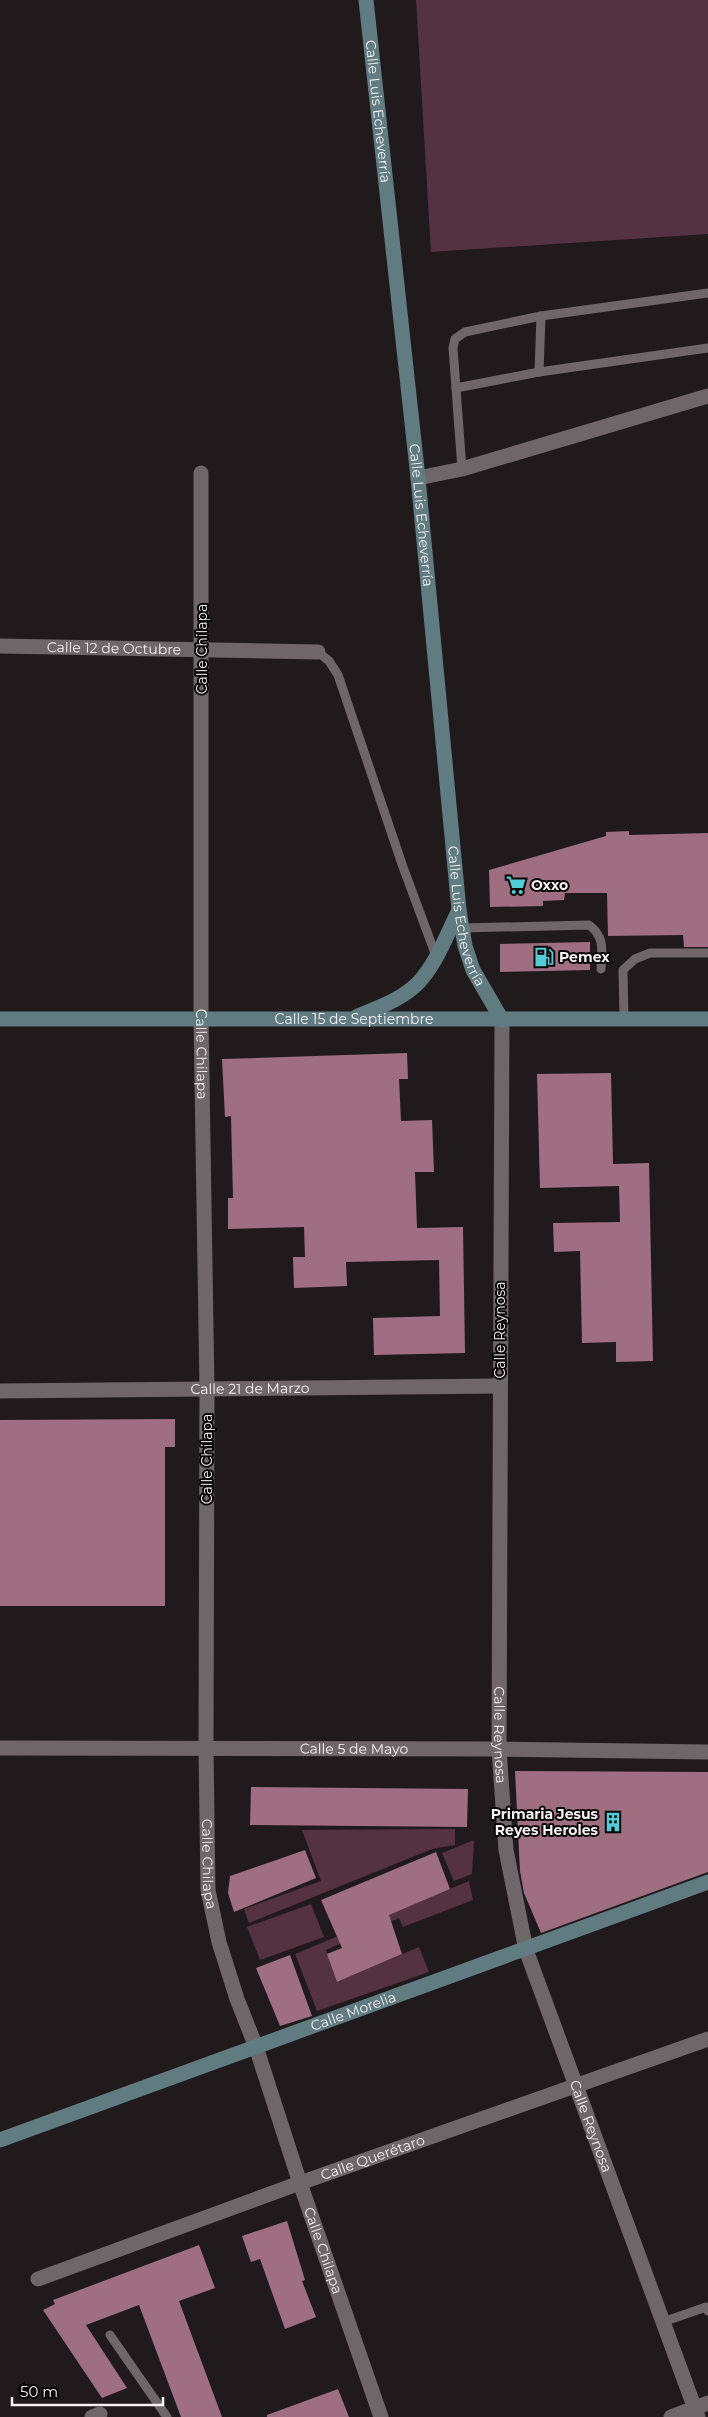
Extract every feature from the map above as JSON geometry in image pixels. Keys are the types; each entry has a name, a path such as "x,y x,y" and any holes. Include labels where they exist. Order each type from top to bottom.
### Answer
{"street":[{"name":"Calle Luis Echeverría","path":"366,0 418,478 459,910 465,946 473,970 502,1020"},
{"path":"418,478 462,468 708,396"},
{"name":"Calle Chilapa","path":"201,473 201,1020 207,1389 206,1748 208,1890 219,1942 237,1999 256,2047 380,2417"},
{"name":"Calle 12 de Octubre","path":"0,646 318,652"},
{"path":"350,1020 393,1000 416,985 436,956 459,910"},
{"name":"Calle 15 de Septiembre","path":"0,1019 708,1019"},
{"name":"Calle Reynosa","path":"502,1020 500,1749 506,1850 526,1950 663,2322 700,2409"},
{"name":"Calle 21 de Marzo","path":"0,1391 500,1386"},
{"name":"Calle 5 de Mayo","path":"0,1748 500,1749 708,1752"},
{"name":"Calle Morelia","path":"0,2140 526,1950 708,1882"},
{"name":"Calle Querétaro","path":"38,2279 300,2183 708,2040"},
{"path":"671,2417 700,2409"}],"lane":[{"path":"462,468 453,348 455,338 465,332 541,316 708,293"},
{"path":"539,372 541,316"},
{"path":"456,388 539,372 708,348"},
{"path":"318,652 329,661 338,675 403,867 436,956"},
{"path":"462,928 589,925 598,932 600,939 601,969"},
{"path":"624,1020 623,970 635,959 650,954 708,952"},
{"path":"663,2322 706,2307 708,2311"},
{"path":"110,2335 167,2417"}],"shaded area":[{"path":"416,0 708,0 708,234 431,252"},
{"path":"455,1829 455,1845 432,1849 249,1923 244,1909 321,1881 302,1830"},
{"path":"474,1840 472,1874 454,1881 442,1853"},
{"path":"469,1881 473,1900 403,1927 399,1918 326,1950 337,1982 419,1947 429,1972 317,2011 295,1954"},
{"path":"311,1904 324,1937 260,1960 247,1927"}],"building":[{"path":"629,831 629,835 708,833 708,947 684,947 683,935 608,936 607,893 565,893 564,900 543,901 543,906 490,907 489,870 606,836 606,832"},
{"path":"590,942 590,970 500,972 500,944"},
{"path":"407,1053 408,1079 399,1079 401,1121 432,1120 434,1172 415,1172 417,1228 463,1227 465,1353 374,1355 373,1318 440,1316 439,1260 346,1262 347,1286 294,1288 293,1257 305,1257 304,1227 228,1229 228,1198 233,1198 231,1116 225,1117 222,1059"},
{"path":"611,1073 613,1164 649,1163 653,1361 616,1362 616,1342 582,1343 580,1251 554,1252 553,1223 620,1222 619,1186 540,1188 537,1074"},
{"path":"175,1419 175,1447 165,1447 165,1606 0,1606 0,1420"},
{"name":"Primaria Jesus Reyes Heroles","path":"515,1771 708,1772 708,1872 541,1933 524,1893 520,1871"},
{"path":"251,1787 468,1789 467,1827 250,1825"},
{"path":"305,1850 316,1878 234,1912 228,1893 230,1876"},
{"path":"436,1852 450,1889 389,1915 402,1954 337,1982 327,1954 342,1948 321,1900"},
{"path":"290,1955 312,2016 280,2026 256,1968"},
{"path":"287,2221 305,2280 302,2281 316,2317 285,2329 260,2259 251,2262 242,2236"},
{"path":"199,2245 215,2288 179,2301 222,2417 181,2417 139,2305 86,2325 127,2388 102,2398 43,2310 55,2304 53,2300"},
{"path":"338,2389 349,2417 267,2417 267,2415"}],"place":[{"name":"Oxxo","path":"516,885"},
{"name":"Pemex","path":"544,957"},
{"name":"Primaria Jesus Reyes Heroles","path":"613,1822"}]}
